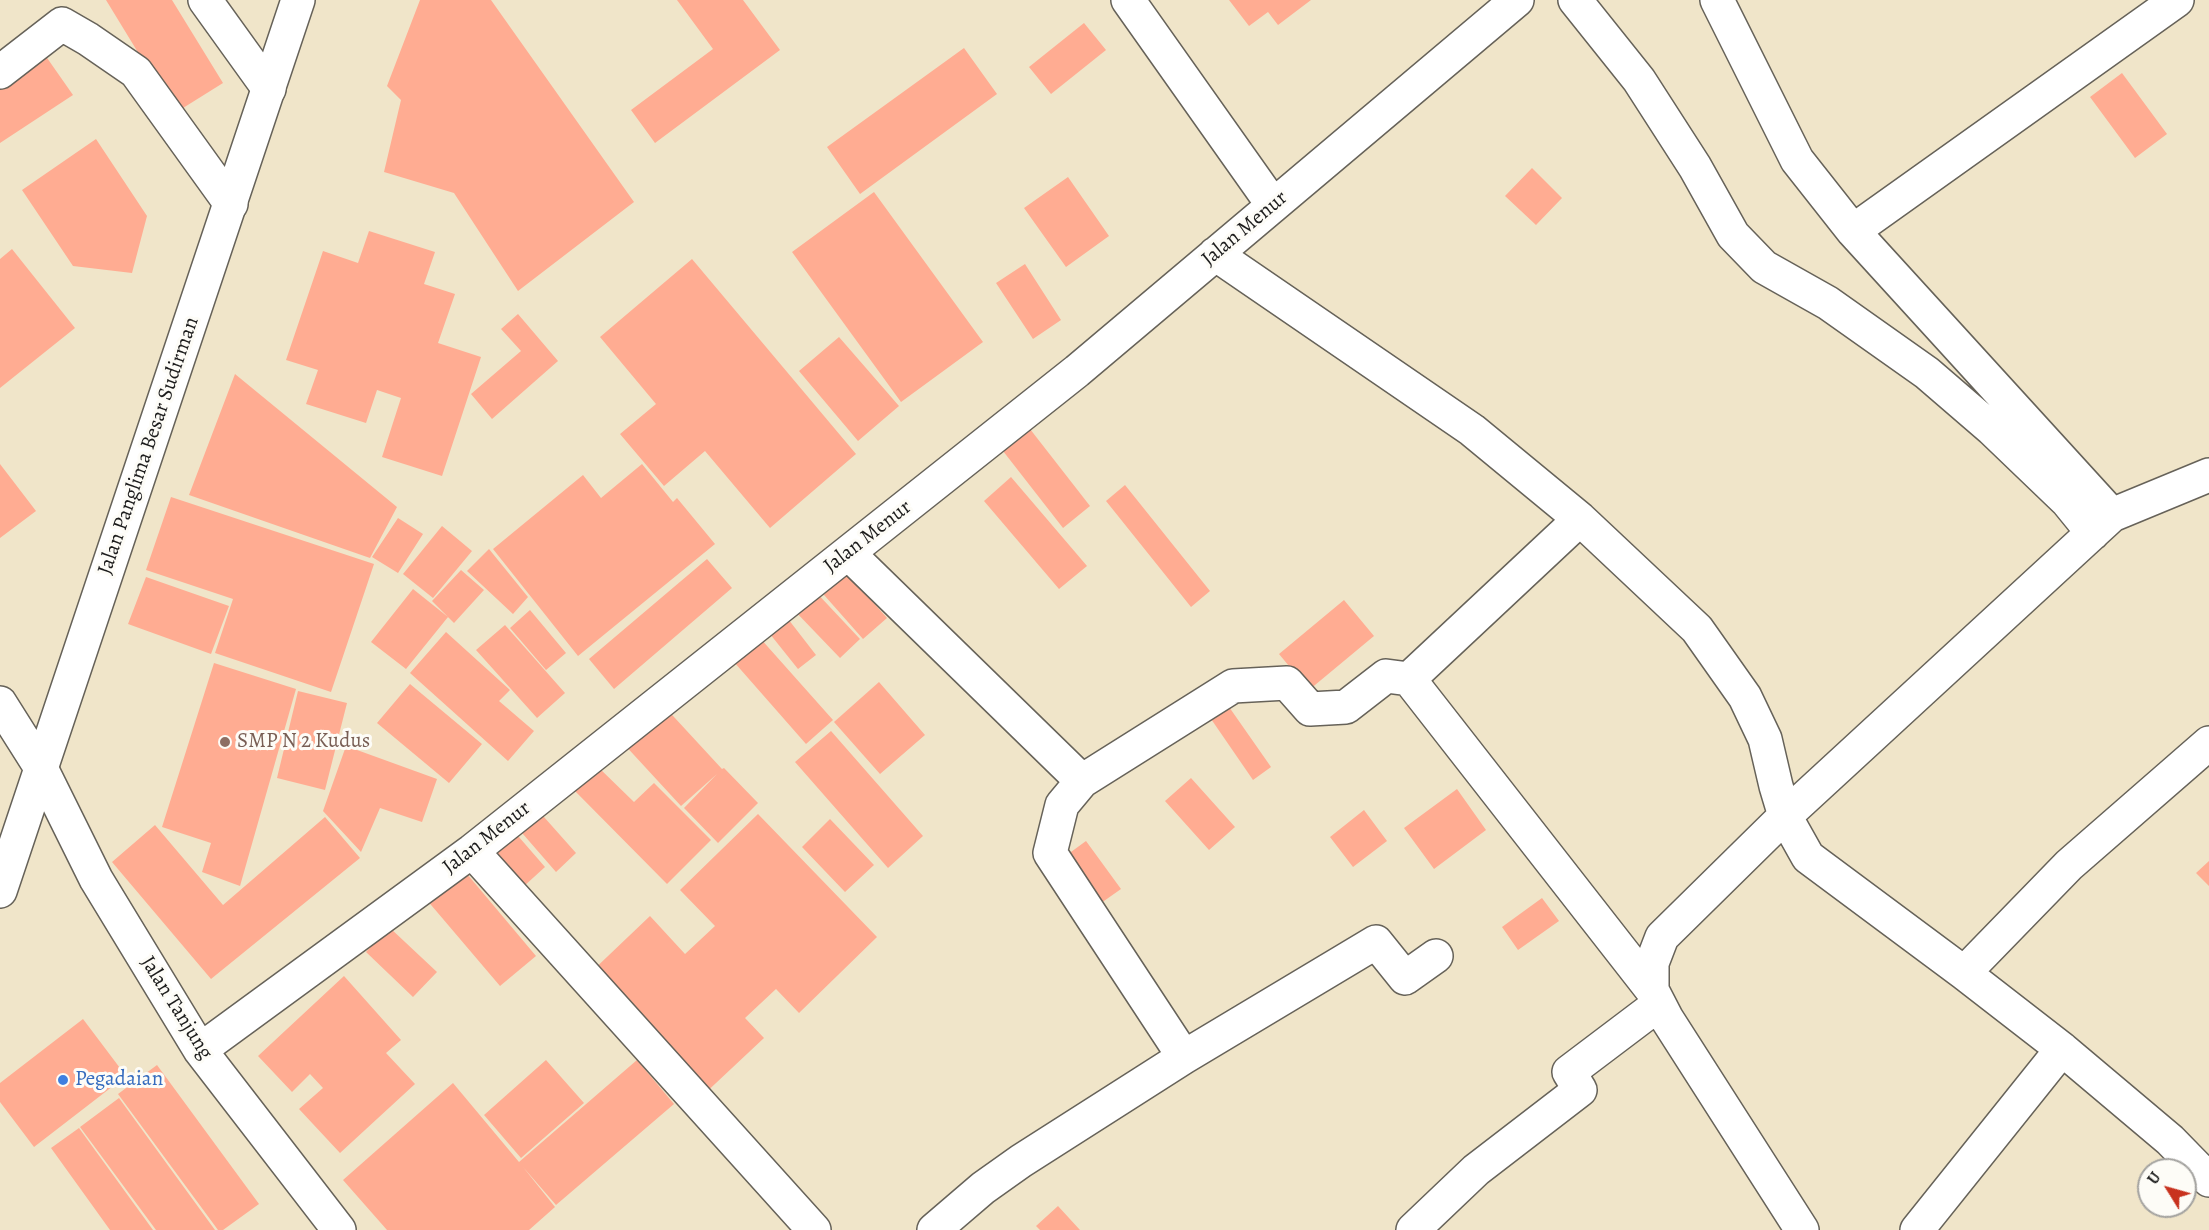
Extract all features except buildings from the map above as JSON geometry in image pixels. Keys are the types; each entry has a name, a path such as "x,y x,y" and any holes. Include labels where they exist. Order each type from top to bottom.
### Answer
{"street":[{"path":"205,0 269,89"},
{"name":"Jalan Panglima Besar Sudirman","path":"0,891 298,0"},
{"path":"1128,0 1273,205"},
{"name":"Jalan Menur","path":"200,1050 472,851 1077,371 1517,0"},
{"path":"1575,0 1639,80 1695,167 1733,235 1764,267 1828,303 1927,372 1992,429 2067,501 2102,524"},
{"path":"1717,0 1797,160 1853,231 2102,524"},
{"path":"1853,231 2177,0"},
{"path":"0,72 62,24 136,72 231,204"},
{"path":"1215,255 1472,430 1580,519 1697,629 1745,697 1765,739 1785,816 1808,857 2062,1049 2170,1140 2209,1180"},
{"path":"1655,997 1652,963 1662,937 1785,816 2102,524 2209,475"},
{"path":"1409,679 1580,519"},
{"path":"848,553 1082,781"},
{"path":"1184,1057 1050,853 1062,805 1082,781 1233,686 1287,683 1310,709 1346,707 1386,676 1409,679 1655,997 1802,1230"},
{"name":"Jalan Tanjung","path":"0,703 41,768 96,879 200,1050 339,1230"},
{"path":"1964,973 2069,865 2209,743"},
{"path":"472,851 814,1230"},
{"path":"934,1230 983,1188 1021,1161 1184,1057 1376,942 1405,978 1436,956"},
{"path":"1413,1230 1476,1170 1580,1090 1569,1072 1655,997"},
{"path":"1917,1230 2062,1049"}],"place":[{"name":"SMP N 2 Kudus","path":"225,742"},
{"name":"Pegadaian","path":"63,1080"}]}
